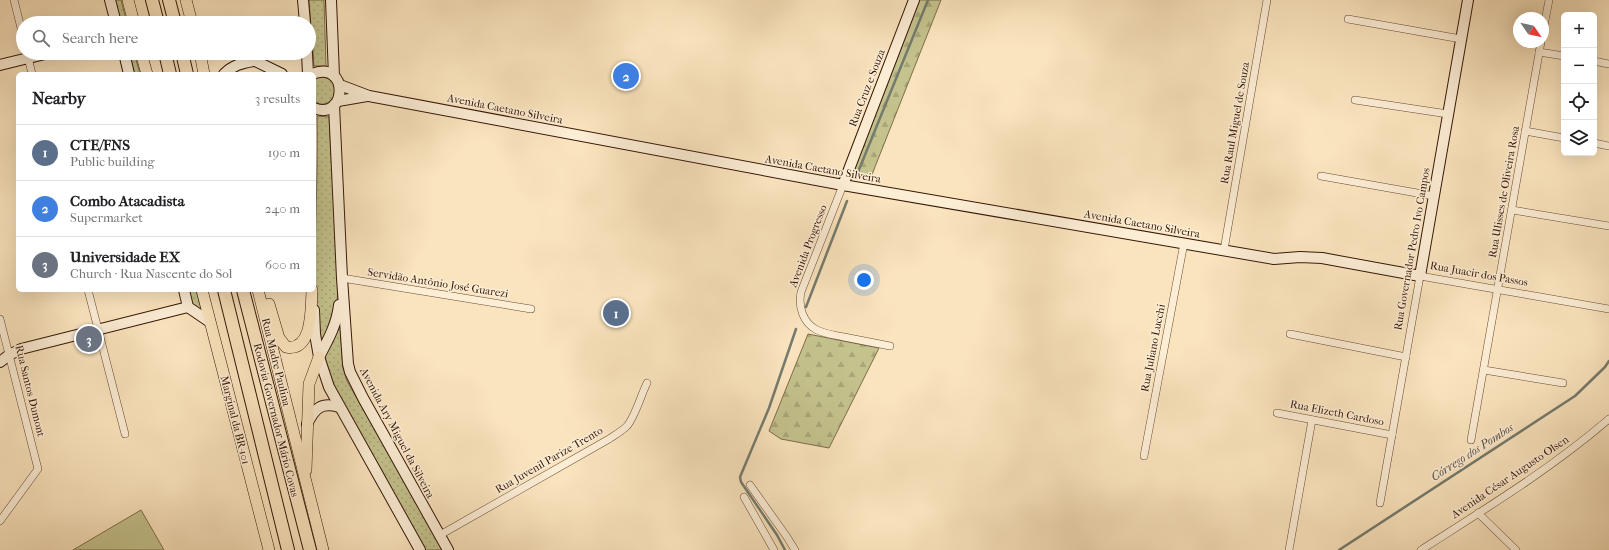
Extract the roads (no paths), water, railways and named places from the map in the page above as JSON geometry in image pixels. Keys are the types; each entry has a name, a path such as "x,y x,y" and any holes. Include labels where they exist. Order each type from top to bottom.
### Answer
{"highway":[{"path":"152,0 156,16"},
{"path":"169,0 173,16"},
{"path":"167,60 170,72"},
{"path":"184,60 187,72"},
{"name":"Rodovia Governador Mário Covas","path":"224,292 288,550"},
{"name":"Rodovia Governador Mário Covas","path":"244,292 310,550"},
{"path":"296,499 317,550"},
{"path":"280,520 284,550"}],"main road":[{"path":"128,0 132,16"},
{"path":"186,0 190,16"},
{"path":"144,60 147,72"},
{"path":"201,60 204,72"},
{"name":"Marginal da BR-101","path":"202,292 269,550"},
{"name":"Rua Madre Paulina","path":"258,292 306,487 323,550"},
{"path":"265,292 279,338 286,347 293,348 299,346 303,342 308,332 313,292"},
{"path":"306,487 306,426 309,384 319,356"}],"street":[{"path":"14,0 18,16"},
{"path":"110,0 114,16"},
{"path":"303,0 304,16"},
{"path":"331,0 334,76 340,85"},
{"name":"Rua Cruz e Souza","path":"842,185 914,0"},
{"name":"Rua Raul Miguel de Souza","path":"1224,250 1267,0"},
{"name":"Rua Governador Pedro Ivo Campos","path":"1380,503 1468,0"},
{"path":"1547,12 1549,0"},
{"path":"1348,19 1462,39"},
{"name":"Rua Ulisses de Oliveira Rosa","path":"1471,440 1540,48"},
{"path":"1539,52 1561,56"},
{"path":"0,65 16,59"},
{"path":"29,60 32,72"},
{"path":"126,60 129,72"},
{"path":"307,60 308,72"},
{"path":"226,72 239,64 254,61 279,72"},
{"path":"1597,62 1609,64"},
{"path":"316,73 324,72 334,76"},
{"name":"Avenida Caetano Silveira","path":"340,85 369,96 842,185 1274,259"},
{"name":"Avenida Ary Miguel da Silveira","path":"340,85 340,96 336,103 342,280 346,349 350,372 448,550"},
{"name":"Avenida Caetano Silveira","path":"316,108 323,110 336,103 369,96"},
{"path":"1355,100 1448,114"},
{"path":"1525,131 1561,137"},
{"path":"1597,144 1609,146"},
{"path":"1321,176 1434,196"},
{"name":"Avenida Progresso","path":"842,185 801,292 799,300 800,307 803,317 816,330 827,334 890,346"},
{"path":"1512,210 1609,226"},
{"name":"Rua Juliano Lucchi","path":"1144,456 1184,243"},
{"name":"Rua Juacir dos Passos","path":"1274,259 1300,257 1322,258 1609,309"},
{"path":"319,356 332,332 338,315 342,280"},
{"name":"Servidão Antônio José Guarezi","path":"342,280 531,309"},
{"path":"89,292 125,434"},
{"path":"184,292 188,307 210,322"},
{"path":"313,292 315,334 324,375 339,408 420,550"},
{"path":"0,362 9,354 21,349 188,307"},
{"name":"Rua Santos Dumont","path":"0,319 38,469 0,521"},
{"path":"1290,334 1406,356"},
{"path":"1484,370 1563,383"},
{"name":"Rua Juvenil Parize Trento","path":"440,535 602,443 623,429 628,425 647,383"},
{"path":"306,426 314,412 320,407 327,405 339,408"},
{"name":"Rua Elizeth Cardoso","path":"1277,413 1392,435"},
{"name":"Avenida César Augusto Olsen","path":"1421,550 1567,452 1609,419"},
{"path":"1289,550 1312,420"},
{"path":"750,485 795,550"},
{"path":"744,497 774,550"},
{"path":"1478,513 1516,550"}],"waterway":[{"path":"856,177 928,0"},
{"path":"806,307 847,201"},
{"path":"785,550 777,535 741,482 740,477 769,408 796,329"},
{"name":"Córrego dos Pombos","path":"1339,550 1575,396 1605,367 1609,361"}],"place":[{"name":"Combo Atacadista","path":"626,76"},
{"name":"CTE/FNS","path":"616,313"},
{"name":"Universidade EX","path":"89,339"}]}
